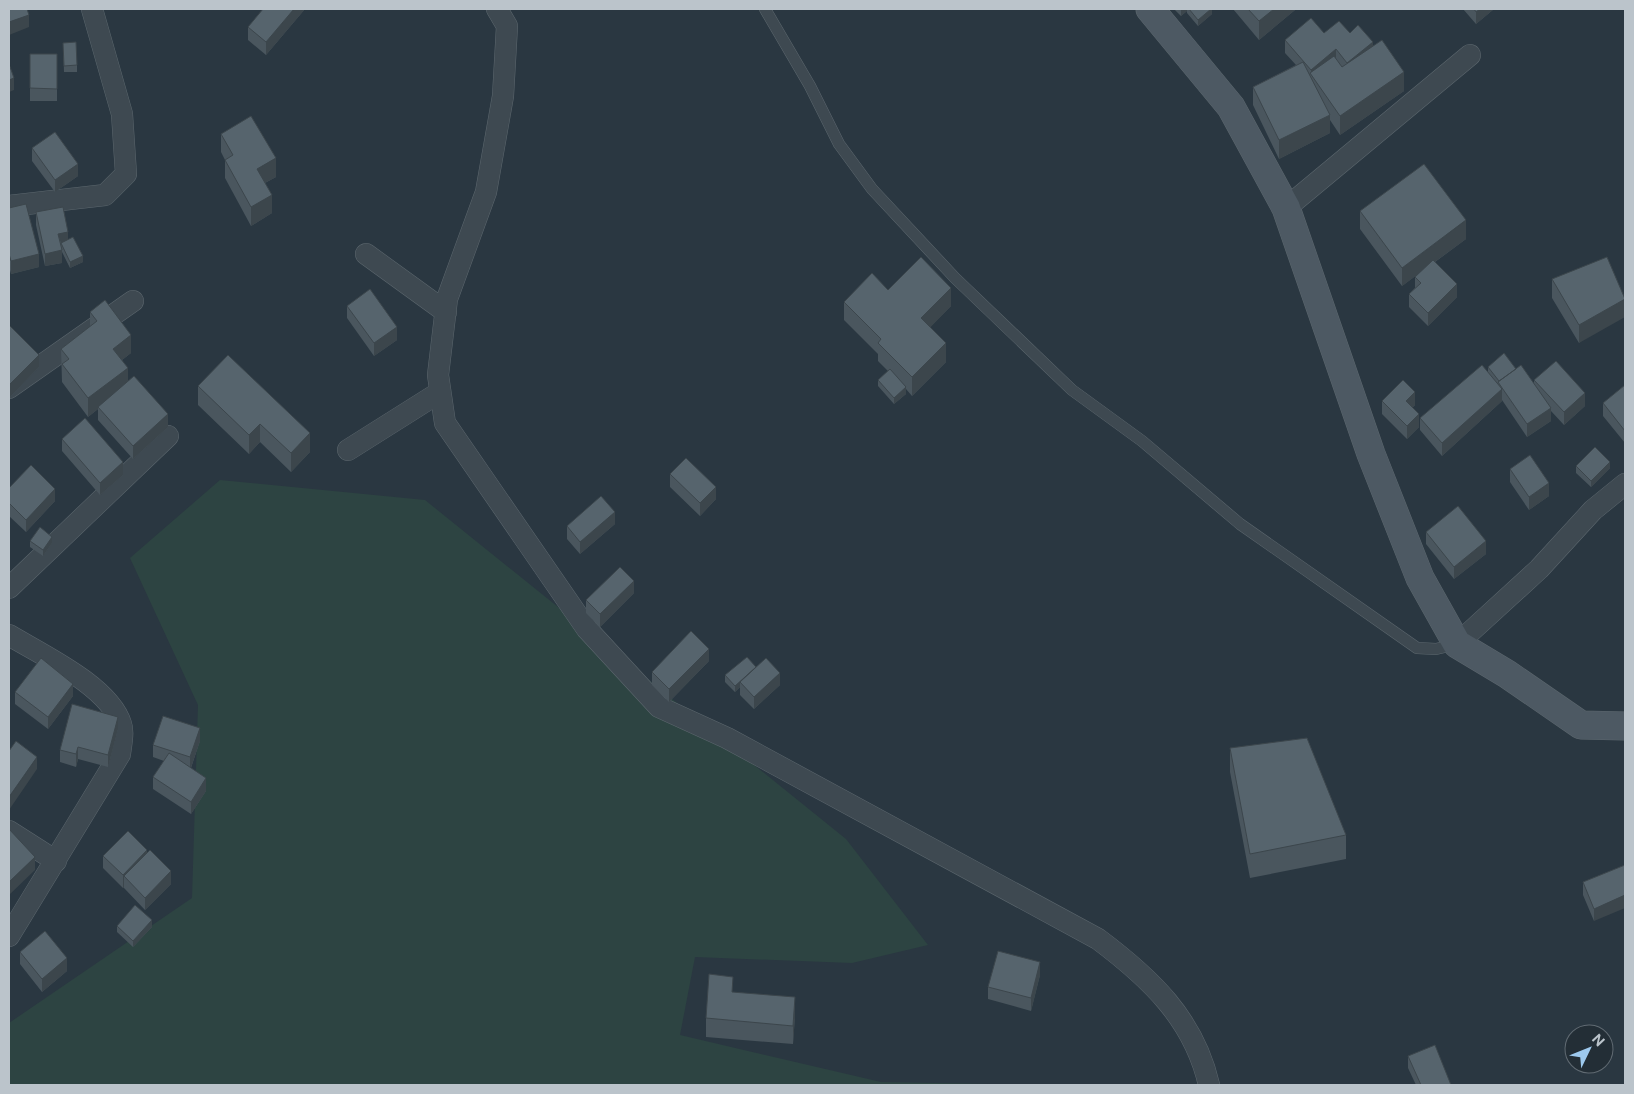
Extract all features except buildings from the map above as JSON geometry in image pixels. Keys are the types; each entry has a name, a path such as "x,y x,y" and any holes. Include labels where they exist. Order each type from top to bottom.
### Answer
{"main road":[{"path":"1150,9 1231,107 1286,208 1371,454 1420,578 1457,644 1507,674 1581,725 1625,726"}],"street":[{"path":"9,206 105,195 126,174 122,114 92,9"},
{"path":"497,9 507,26 503,96 486,192 448,299 438,375 445,423 587,629 659,707 727,738 1098,939 1122,957 1166,997 1187,1027 1205,1068 1209,1085"},
{"path":"1286,208 1470,55"},
{"path":"366,254 446,312"},
{"path":"9,388 133,301"},
{"path":"348,450 440,392"},
{"path":"9,588 168,436"},
{"path":"1457,644 1539,569 1593,510 1625,484"},
{"path":"9,635 90,685 110,703 122,725 120,754 9,936"},
{"path":"9,831 56,861"}],"lane":[{"path":"765,9 810,86 839,144 872,189 954,278 1072,390 1142,441 1240,524 1417,648 1436,649 1457,644"}],"green space":[{"path":"220,480 425,500 846,839 928,945 852,963 695,957 680,1035 881,1082 1044,1085 9,1085 9,1023 192,898 198,705 130,558"}]}
